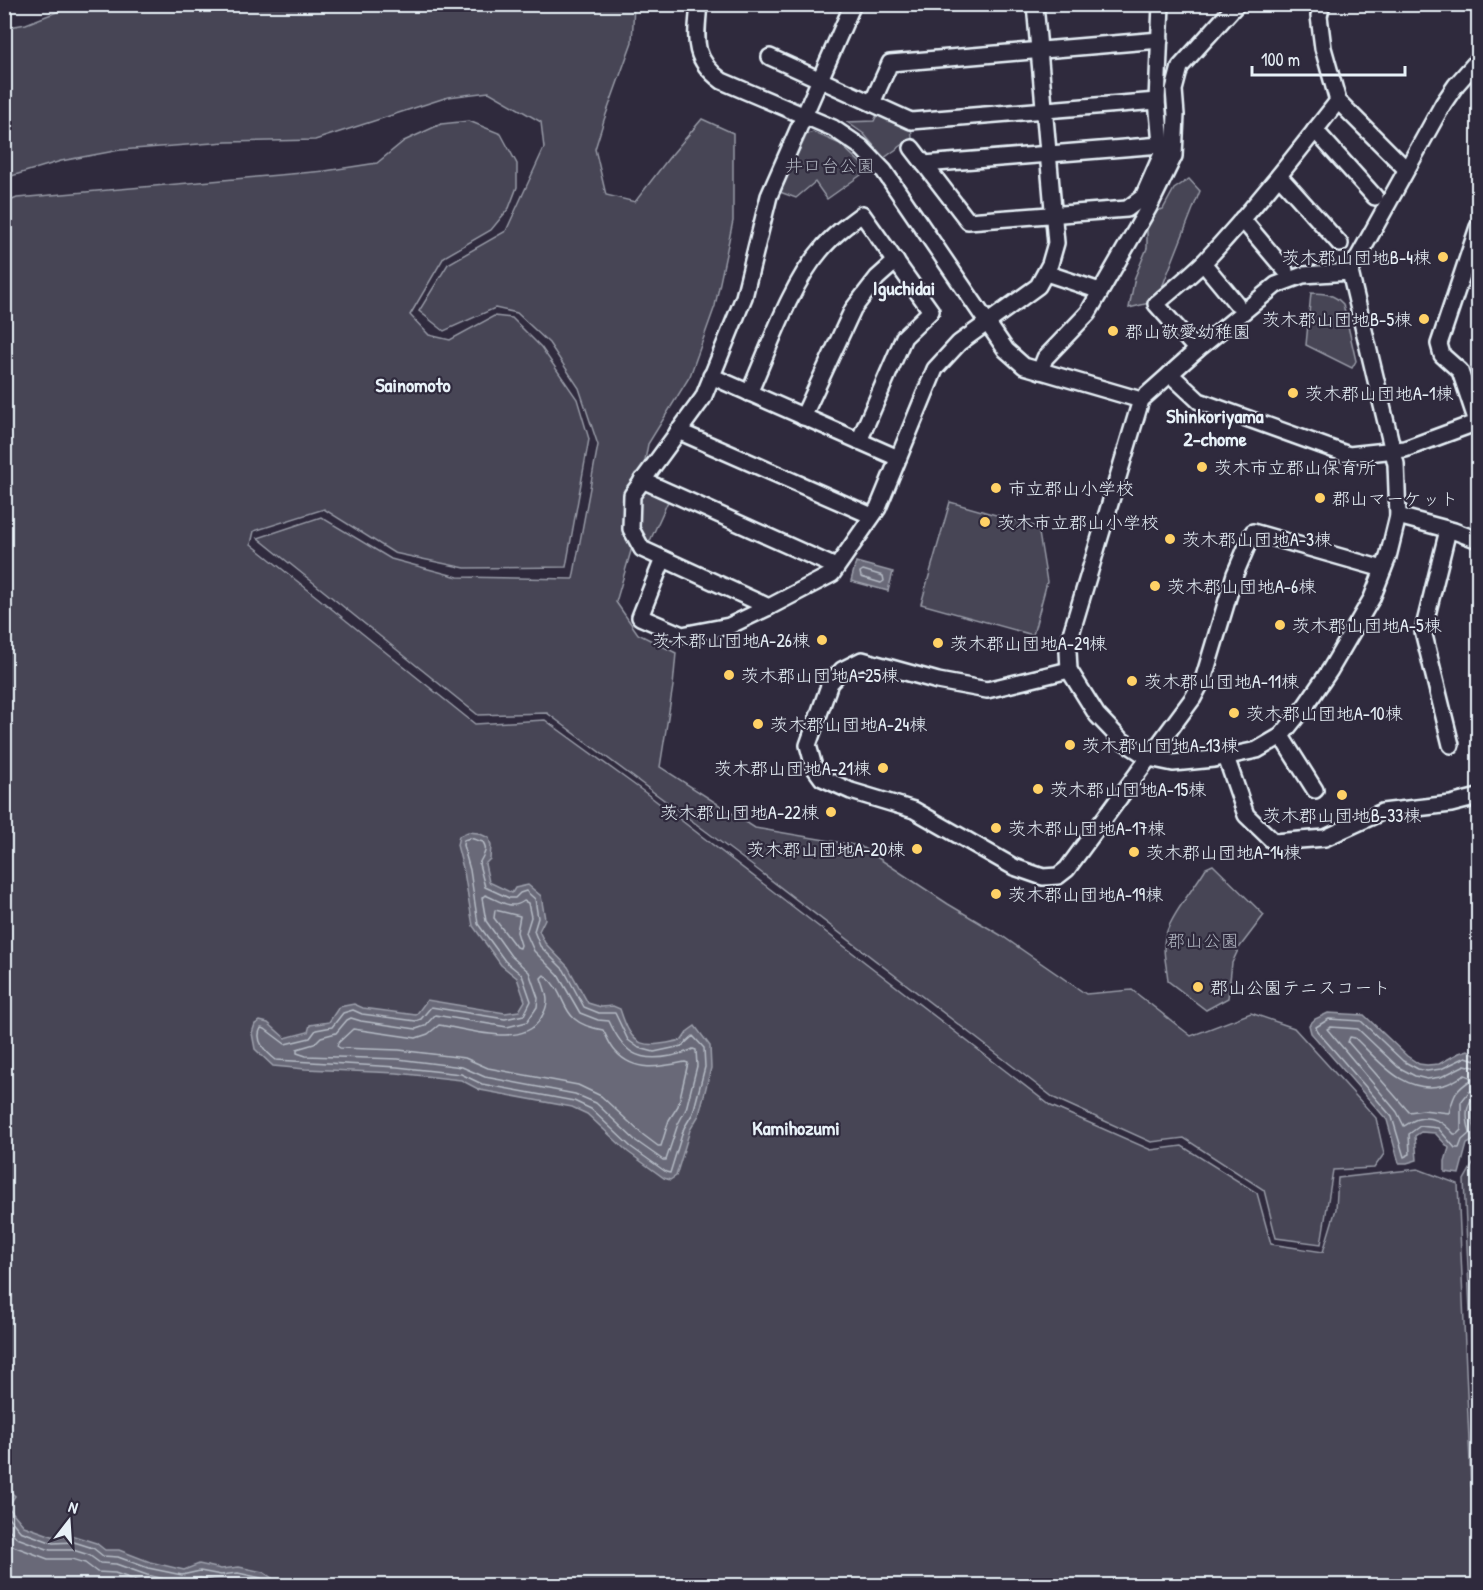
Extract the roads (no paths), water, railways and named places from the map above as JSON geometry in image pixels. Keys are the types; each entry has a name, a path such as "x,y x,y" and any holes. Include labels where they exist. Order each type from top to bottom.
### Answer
{"street":[{"path":"699,4 696,45 708,71 722,81 833,128 861,147 884,171 1006,350 1024,366 1141,400"},
{"path":"769,607 642,549 631,529 632,495 703,398 744,297 769,196 853,4"},
{"path":"663,559 639,617 682,635 729,626 832,574 878,508 935,369 959,343 1038,286 1050,264 1056,243 1035,4"},
{"path":"912,148 968,221 1127,209 1143,197 1162,154 1157,101 1161,4"},
{"path":"1040,371 1045,358 1088,313 1149,207 1174,156 1176,116 1174,90 1180,67 1237,4"},
{"path":"1322,4 1319,16 1323,48 1338,101 1406,169"},
{"path":"872,103 890,63 1161,40"},
{"path":"770,57 911,121 1157,101"},
{"path":"1350,272 1303,275 1276,285 1141,400 1071,634 1068,651 1069,670 1097,715 1120,739 1149,758 1173,764 1227,757 1257,750 1281,736 1330,670 1372,598 1388,557 1398,516 1396,464 1350,272 1443,104 1456,85 1479,60"},
{"path":"1197,350 1156,304 1203,263 1279,177 1338,101"},
{"path":"1316,130 1375,197"},
{"path":"924,164 1161,145"},
{"path":"1279,177 1340,244"},
{"path":"749,393 799,281 820,251 841,229 862,214 931,311 904,337 859,441"},
{"path":"1242,219 1285,270"},
{"path":"1170,374 1198,401 1349,455 1405,449 1478,422 1460,371 1442,355 1439,344 1479,228"},
{"path":"803,417 853,309 878,278 896,261"},
{"path":"1203,263 1236,303"},
{"path":"1046,273 1100,291"},
{"path":"711,376 898,458"},
{"path":"678,431 872,516"},
{"path":"642,480 836,567"},
{"path":"1398,516 1479,540"},
{"path":"1448,530 1423,631 1450,745"},
{"path":"1069,670 987,690 938,681 862,660 842,670 830,683 808,745 814,767 822,778 851,791 914,810 1014,867 1044,877 1058,876 1067,869 1193,698 1204,677 1235,574 1253,532 1383,569"},
{"path":"1281,736 1316,790"},
{"path":"1227,757 1246,815 1274,842 1325,838 1382,812 1450,804 1479,797"}],"water":[{"path":"856,562 893,572 888,591 851,581"},
{"path":"468,832 489,838 490,859 485,864 489,882 512,893 515,888 528,885 541,896 545,919 539,931 545,943 568,967 588,1003 620,1009 630,1032 641,1043 649,1045 682,1040 695,1026 710,1046 711,1068 699,1115 690,1130 676,1176 670,1180 628,1152 587,1114 572,1107 480,1090 461,1080 397,1073 273,1066 255,1049 252,1033 255,1024 260,1021 268,1023 285,1038 308,1032 310,1025 329,1022 339,1007 354,1004 363,1008 416,1015 427,1000 505,1013 519,1011 525,1001 517,978 501,965 473,926 457,845 459,836"},
{"path":"1328,1013 1364,1015 1407,1056 1419,1064 1439,1064 1468,1050 1478,1056 1478,1100 1473,1107 1473,1123 1477,1132 1475,1140 1467,1144 1459,1174 1445,1172 1445,1161 1449,1148 1435,1133 1421,1132 1415,1136 1417,1160 1399,1163 1387,1120 1311,1033 1309,1025 1315,1019"},
{"path":"4,1486 15,1496 8,1507 24,1526 55,1537 74,1536 96,1543 105,1550 119,1550 150,1562 184,1570 199,1564 221,1569 239,1567 263,1572 282,1585 5,1585"}],"place":[{"name":"茨木郡山団地B-4棟","path":"1443,257"},
{"name":"茨木郡山団地B-5棟","path":"1424,319"},
{"name":"郡山敬愛幼稚園","path":"1113,331"},
{"name":"茨木郡山団地A-1棟","path":"1293,393"},
{"name":"茨木市立郡山保育所","path":"1202,467"},
{"name":"市立郡山小学校","path":"996,488"},
{"name":"郡山マーケット","path":"1320,498"},
{"name":"茨木市立郡山小学校","path":"985,522"},
{"name":"茨木郡山団地A-3棟","path":"1170,539"},
{"name":"茨木郡山団地A-6棟","path":"1155,586"},
{"name":"茨木郡山団地A-5棟","path":"1280,625"},
{"name":"茨木郡山団地A-26棟","path":"822,640"},
{"name":"茨木郡山団地A-29棟","path":"938,643"},
{"name":"茨木郡山団地A-25棟","path":"729,675"},
{"name":"茨木郡山団地A-11棟","path":"1132,681"},
{"name":"茨木郡山団地A-10棟","path":"1234,713"},
{"name":"茨木郡山団地A-24棟","path":"758,724"},
{"name":"茨木郡山団地A-13棟","path":"1070,745"},
{"name":"茨木郡山団地A-21棟","path":"883,768"},
{"name":"茨木郡山団地A-15棟","path":"1038,789"},
{"name":"茨木郡山団地B-33棟","path":"1342,795"},
{"name":"茨木郡山団地A-22棟","path":"831,812"},
{"name":"茨木郡山団地A-17棟","path":"996,828"},
{"name":"茨木郡山団地A-20棟","path":"917,849"},
{"name":"茨木郡山団地A-14棟","path":"1134,852"},
{"name":"茨木郡山団地A-19棟","path":"996,894"},
{"name":"郡山公園テニスコート","path":"1198,987"}],"district":[{"name":"Iguchidai","path":"904,287"},
{"name":"Sainomoto","path":"413,384"},
{"name":"Shinkoriyama 2-chome","path":"1215,426"},
{"name":"Kamihozumi","path":"796,1127"}],"park label":[{"name":"井口台公園","path":"830,165"},
{"name":"郡山公園","path":"1203,940"}]}
